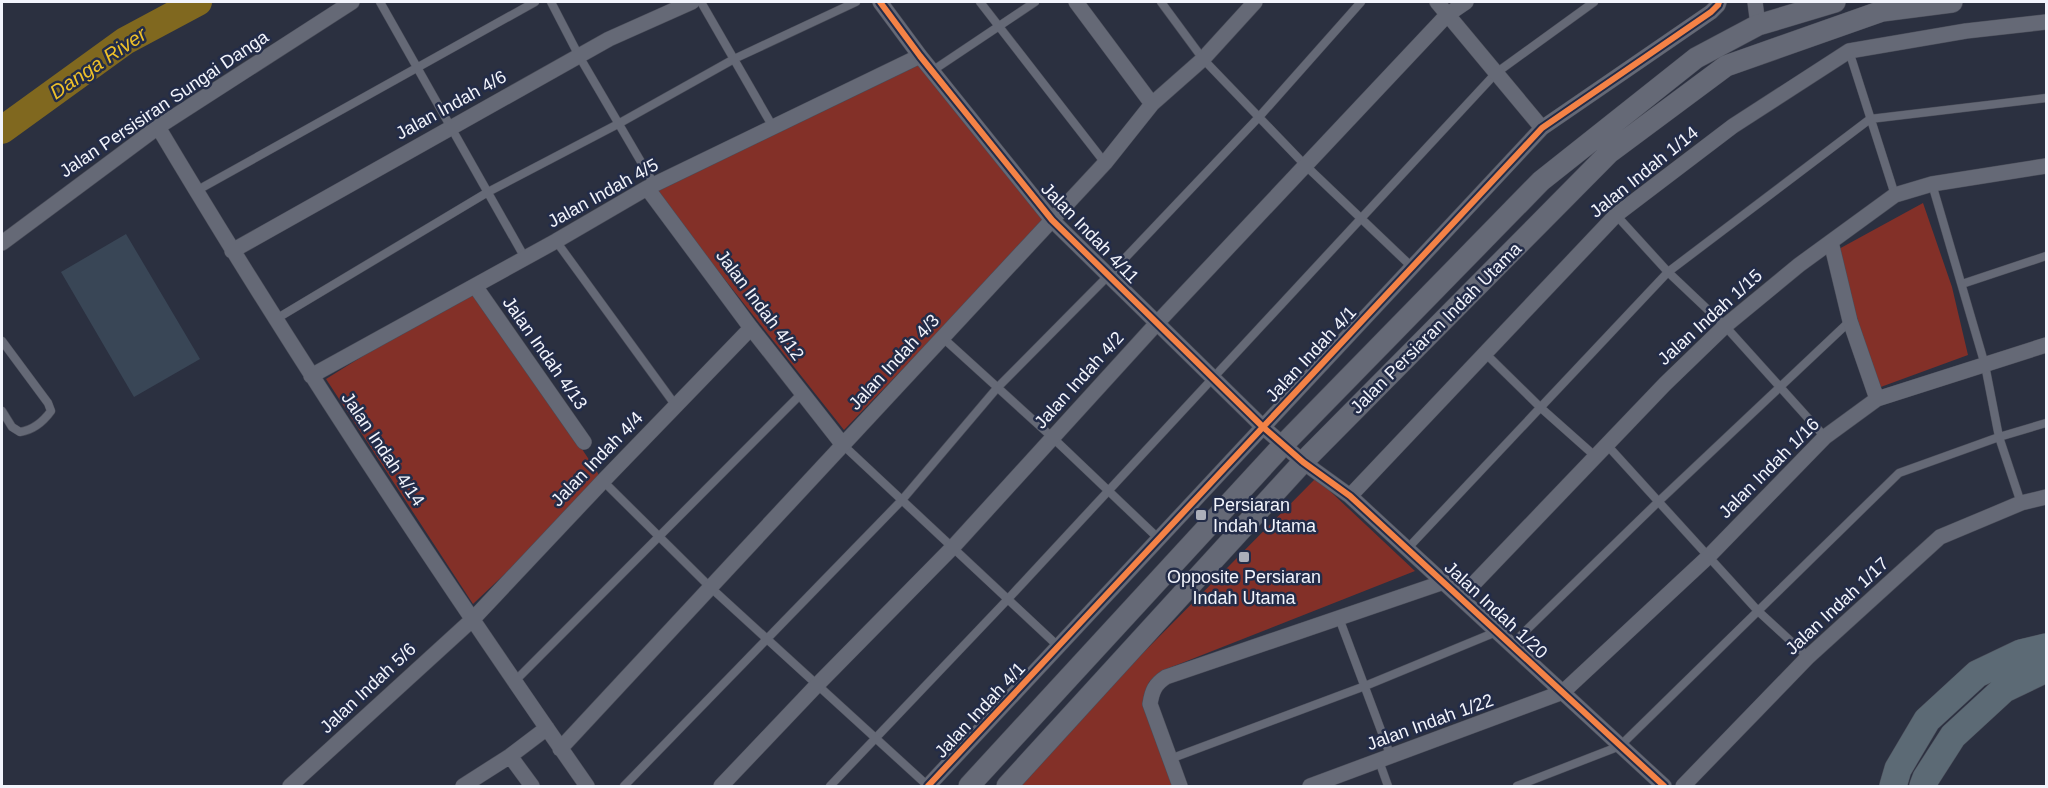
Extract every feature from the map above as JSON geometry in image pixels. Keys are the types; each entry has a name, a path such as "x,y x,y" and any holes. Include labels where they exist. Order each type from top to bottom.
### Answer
{"highway":[{"path":"1893,786 1898,769 1927,720 1968,682 1977,674 2021,653 2046,647"},
{"path":"1923,786 1953,736 2004,689 2046,669"}],"main road":[{"name":"Jalan Persiaran Indah Utama","path":"969,786 1283,445 1541,181 1696,58 1758,25 1835,2"},
{"name":"Jalan Persiaran Indah Utama","path":"1008,786 1303,462 1609,153 1726,66 1882,11 1952,2"}],"street":[{"name":"Jalan Persisiran Sungai Danga","path":"2,243 158,127 352,2"},
{"name":"Jalan Indah 4/6","path":"232,251 609,39 692,2"},
{"name":"Jalan Indah 4/11","path":"880,2 920,56 1052,220 1263,427 1303,462"},
{"path":"1076,2 1152,104"},
{"name":"Jalan Indah 4/3","path":"560,748 1105,164 1152,104 1203,59 1255,2"},
{"path":"1437,2 1542,128"},
{"name":"Jalan Indah 4/2","path":"721,786 953,547 1158,322 1447,15 1466,2"},
{"name":"Jalan Indah 4/1","path":"928,786 1542,128 1711,12 1719,5 1719,2"},
{"path":"1755,2 1758,25"},
{"name":"Jalan Indah 1/14","path":"1350,496 1616,214 1733,126 1849,51 1966,31 2046,22"},
{"name":"Jalan Indah 4/5","path":"311,376 651,186 920,56"},
{"name":"Jalan Indah 4/14","path":"158,127 232,251 311,376 587,786"},
{"name":"Jalan Indah 1/15","path":"1461,597 1665,384 1725,326 1799,264 1895,195 1932,184 2046,166"},
{"name":"Jalan Indah 4/12","path":"651,186 751,328 843,445"},
{"path":"1831,243 1850,321 1877,399"},
{"name":"Jalan Indah 4/13","path":"475,286 584,442"},
{"name":"Jalan Indah 4/4","path":"473,619 751,328"},
{"name":"Jalan Indah 1/16","path":"1563,692 1709,556 1825,437 1877,399 2046,345"},
{"name":"Jalan Indah 1/20","path":"1303,462 1350,496 1408,548 1510,646 1664,786"},
{"name":"Jalan Indah 1/17","path":"1683,786 1808,657 1940,537 2021,503 2046,497"},
{"path":"1180,786 1150,704 1152,691 1158,682 1166,677 1444,582"},
{"name":"Jalan Indah 5/6","path":"290,786 473,619"},
{"name":"Jalan Indah 1/22","path":"1310,786 1563,692"},
{"path":"463,786 510,756 547,728"},
{"path":"510,756 531,786"}],"lane":[{"path":"380,2 525,258"},
{"path":"196,191 417,66 536,2"},
{"path":"551,2 651,186"},
{"path":"701,2 773,127"},
{"path":"276,319 488,192 618,124 734,59 856,2"},
{"path":"980,2 1105,164"},
{"path":"932,71 1035,2"},
{"path":"1161,2 1203,59 1305,165 1413,268"},
{"path":"624,786 903,501 998,388 1259,117 1361,2"},
{"path":"830,786 1008,599 1496,74 1594,2"},
{"path":"1849,51 1895,195"},
{"path":"1408,548 1668,272 1870,119 2046,98"},
{"path":"1932,184 1985,365 1999,436 2021,503"},
{"path":"1616,214 1668,272 1725,326 1825,437"},
{"path":"556,241 676,406"},
{"path":"1962,284 2046,256"},
{"path":"1510,646 1658,502 1850,321"},
{"path":"942,338 1160,539"},
{"path":"2,341 48,403 51,411 45,419 29,431 20,432 12,427 2,411"},
{"path":"1485,353 1541,408 1595,456"},
{"path":"515,681 803,393"},
{"path":"1517,786 1620,746 1899,472 1999,436 2046,423"},
{"path":"843,445 1060,647"},
{"path":"1607,445 1758,611 1808,657"},
{"path":"603,481 710,587 928,786"},
{"path":"1339,618 1365,686 1385,759 1388,786"},
{"path":"1170,759 1365,686 1496,632"}],"shaded area":[{"path":"920,64 1046,220 844,430 654,190"},
{"path":"1923,203 1952,287 1968,355 1878,388 1837,250"},
{"path":"475,286 603,481 473,604 326,379"},
{"path":"1316,478 1415,571 1164,670 1149,682 1144,703 1173,786 1017,786 1143,653"}],"building":[{"path":"126,234 200,359 134,397 61,272"}],"waterway":[{"name":"Danga River","path":"2,130 125,41 198,2"}],"cycle path":[{"path":"880,2 920,56 1052,220 1263,427 1303,462 1350,496 1664,786"},
{"path":"928,786 1542,128 1711,12 1719,2"}],"place":[{"name":"Persiaran Indah Utama","path":"1201,515"},
{"name":"Opposite Persiaran Indah Utama","path":"1244,557"}]}
